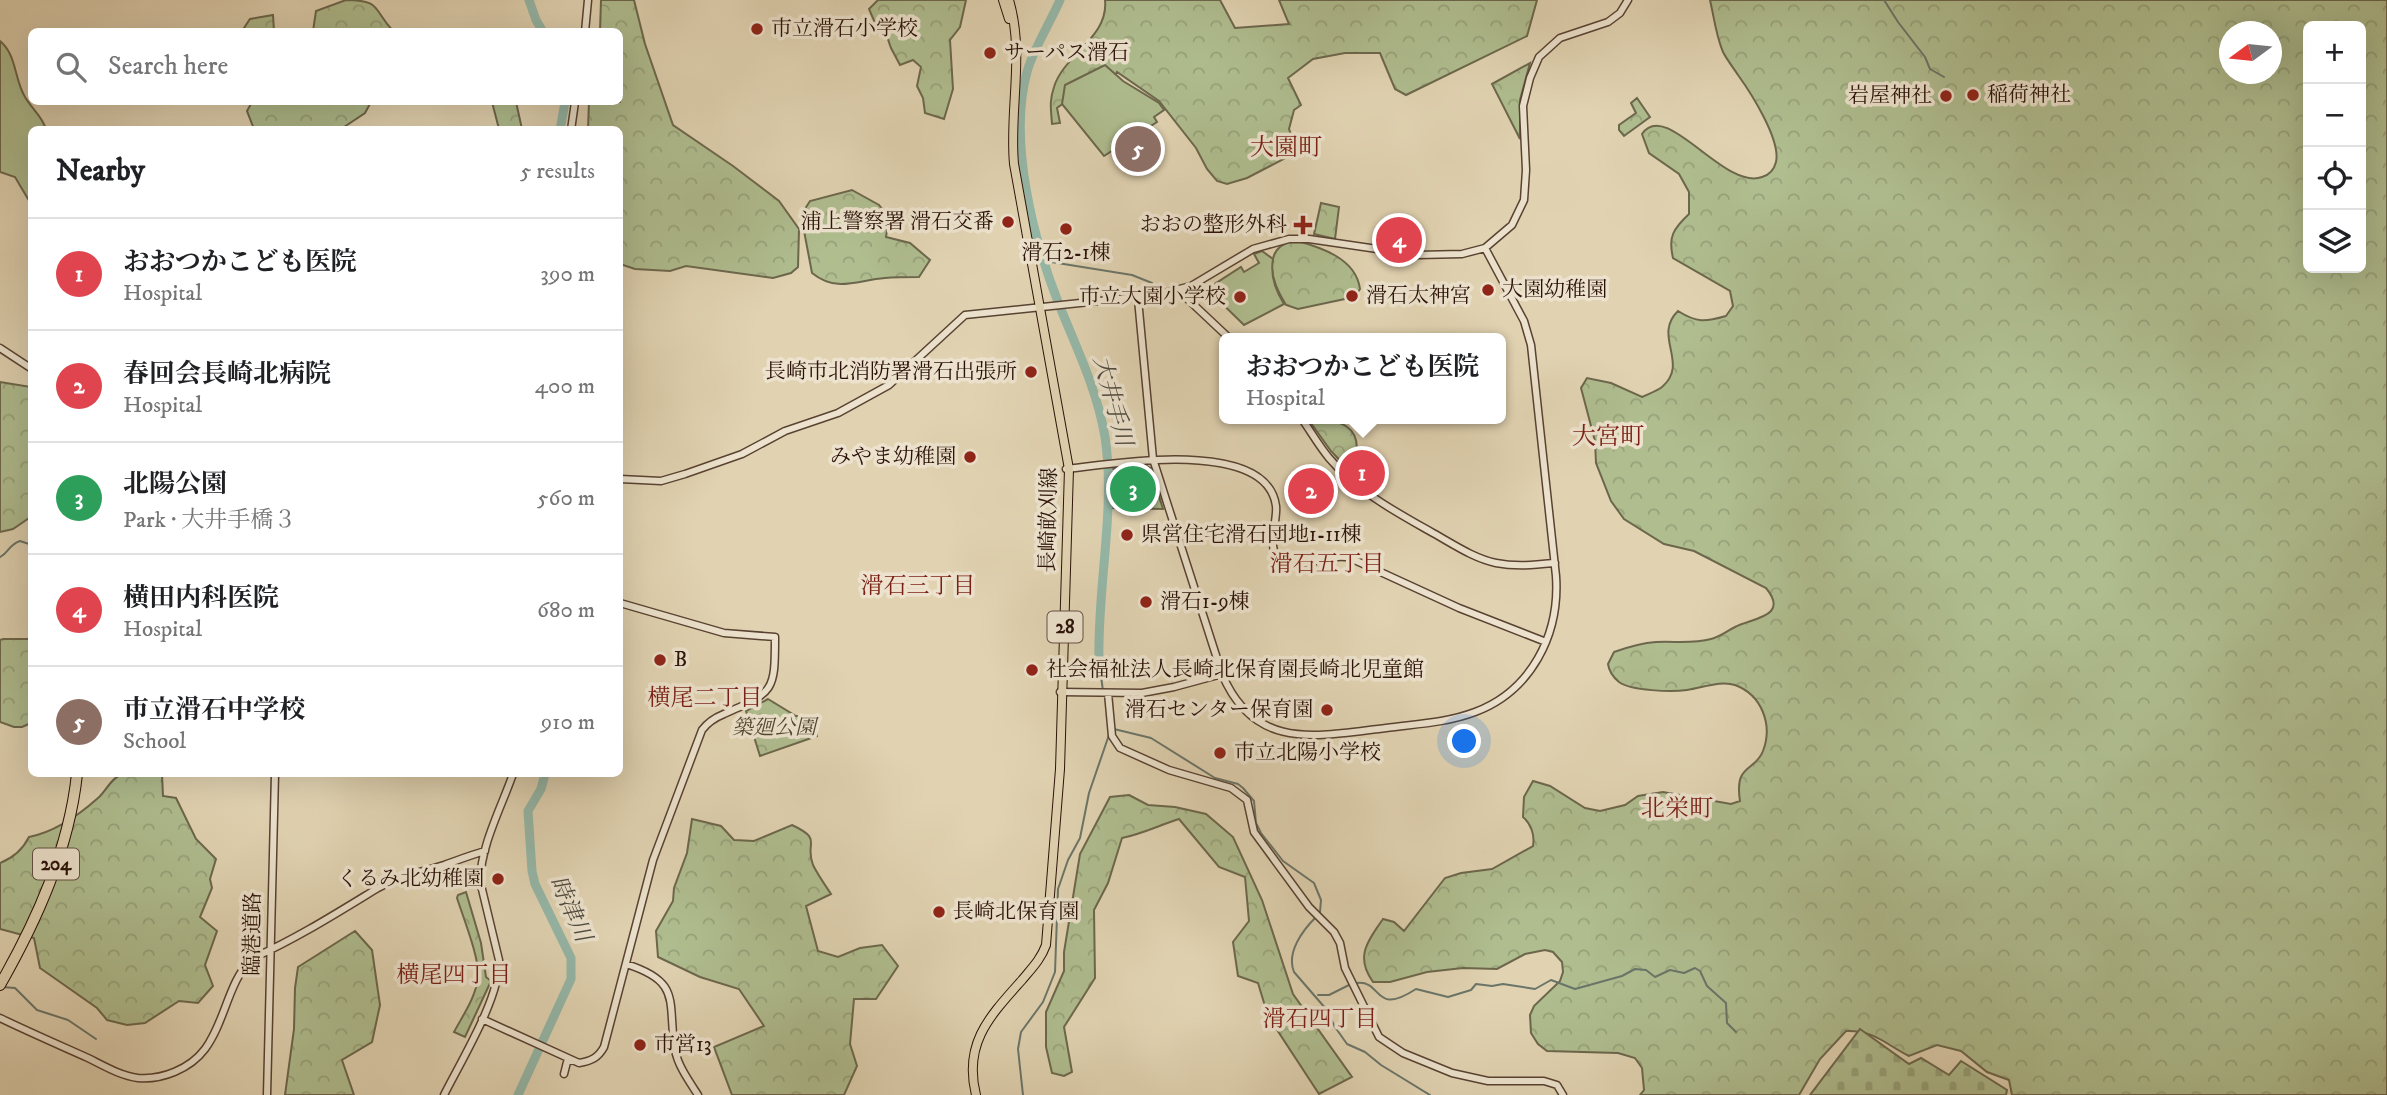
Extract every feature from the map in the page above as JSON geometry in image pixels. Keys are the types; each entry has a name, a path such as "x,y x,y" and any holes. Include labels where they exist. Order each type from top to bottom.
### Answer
{"highway":[{"name":"204","path":"0,985 35,918 61,849 77,777"}],"main road":[{"name":"長崎畝刈線","path":"976,1095 973,1055 981,1030 1039,959 1045,932 1061,692 1068,469 1009,152 1013,42 1003,0"},
{"name":"長崎畝刈線","path":"1009,0 1017,42 1013,152 1039,309"}],"street":[{"path":"585,28 588,0"},
{"path":"623,479 661,481 729,459 773,436 838,414 889,385 965,315 1138,299 1178,290 1205,278 1253,249 1289,239 1309,239 1419,255 1462,254 1485,248 1512,225 1524,200 1527,170 1523,106 1539,57 1560,38 1608,22 1620,13 1628,0"},
{"path":"572,126 575,105"},
{"path":"1138,299 1153,459 1222,674 1235,699 1251,716 1272,729 1306,736 1433,723 1474,712 1511,692 1530,671 1546,642 1552,629 1556,601 1555,564 1531,345 1524,321 1485,248"},
{"path":"1178,290 1224,333"},
{"path":"0,348 28,366"},
{"path":"1305,424 1336,467 1365,492 1468,553 1488,561 1516,566 1555,564"},
{"path":"1068,469 1153,459 1176,459 1248,470 1259,476 1274,495 1276,513 1273,545 1277,556 1284,563 1294,565 1336,556 1350,558 1458,608 1546,642"},
{"path":"482,1019 579,1063 596,1058 604,1047 653,860 702,730 715,718 757,699 768,691 774,680 775,637 724,633 623,604"},
{"path":"1061,692 1154,691 1222,674"},
{"path":"1105,693 1111,730 1120,748 1169,769 1216,782 1241,793 1249,804 1254,832 1317,916 1337,937 1345,968 1379,1037 1403,1053 1472,1079 1544,1081 1553,1083 1563,1095"},
{"name":"臨港道路","path":"267,1095 275,777"},
{"path":"444,1095 482,1019 499,973 499,960 480,881 485,851 512,777"},
{"path":"0,1018 120,1073 135,1077 158,1077 178,1071 198,1057 213,1035 244,966 251,959 332,918 378,888 422,870 485,851"},
{"path":"626,964 649,972 665,986 671,1001 677,1057 698,1095"},
{"path":"564,1074 567,1062 572,1060"}],"green space":[{"path":"346,0 358,0 376,8 390,28 313,28 316,11"},
{"path":"601,0 634,0 645,44 673,125 779,201 799,229 798,267 791,273 773,278 686,266 670,271 635,269 623,265 623,126 588,126 589,105 623,105 623,28 600,28"},
{"path":"878,0 966,0 960,27 950,40 953,89 944,119 925,113 923,98 917,86 921,67 913,60 900,65 882,22 875,23 869,9"},
{"path":"1105,0 1220,0 1235,28 1289,24 1279,0 1537,0 1527,36 1406,95 1395,89 1380,53 1345,53 1313,59 1288,78 1301,105 1294,110 1289,129 1297,152 1247,178 1227,184 1217,181 1207,169 1196,148 1159,101 1117,72 1111,83 1079,92 1057,108 1060,123 1052,124 1051,101 1059,75 1100,25"},
{"path":"1710,0 2387,0 2387,1095 2012,1095 2009,1080 1987,1072 1961,1051 1937,1045 1909,1056 1872,1035 1846,1031 1820,1059 1799,1095 1640,1095 1644,1090 1642,1068 1635,1058 1618,1053 1547,1051 1531,1033 1530,1015 1534,1006 1560,981 1563,972 1562,962 1553,952 1545,950 1525,954 1497,969 1463,968 1427,972 1390,982 1373,982 1365,965 1365,950 1383,919 1394,922 1404,931 1445,878 1492,869 1533,846 1532,830 1523,817 1524,797 1533,781 1550,786 1585,808 1600,811 1625,805 1638,796 1663,792 1731,804 1740,801 1740,780 1763,751 1767,731 1763,712 1752,696 1735,685 1724,683 1680,691 1642,689 1619,682 1610,671 1608,664 1614,652 1651,643 1714,638 1766,615 1774,605 1766,588 1694,551 1664,544 1624,519 1611,501 1596,463 1595,441 1581,388 1587,378 1611,383 1642,397 1658,390 1670,378 1673,369 1668,330 1678,311 1691,318 1707,320 1726,316 1733,306 1730,291 1673,258 1672,239 1679,224 1689,214 1689,192 1679,174 1649,153 1642,134 1652,126 1666,128 1731,171 1747,178 1762,177 1771,172 1776,162 1776,153 1770,130 1723,52"},
{"path":"273,15 274,28 244,28 250,19"},
{"path":"0,41 10,53 28,105 31,105 45,126 28,126 28,199 15,177 0,172"},
{"path":"1530,63 1520,100 1520,139 1492,84"},
{"path":"1105,65 1123,81 1159,103 1164,110 1154,117 1157,122 1104,156 1062,104 1065,85"},
{"path":"1637,98 1650,117 1624,136 1619,125 1636,113 1631,103"},
{"path":"250,105 369,105 365,113 346,126 253,126 247,111"},
{"path":"493,105 517,105 521,126 498,126"},
{"path":"852,190 879,205 889,217 886,237 910,243 930,260 919,277 839,284 821,279 812,273 801,215 810,201"},
{"path":"1321,203 1339,207 1335,239 1314,234"},
{"path":"1294,240 1325,250 1352,269 1360,289 1354,297 1298,309 1286,305 1273,277 1273,259 1283,244"},
{"path":"1262,251 1273,259 1274,283 1284,304 1244,325 1207,289 1241,267 1244,272 1259,263 1254,254"},
{"path":"0,382 28,387 28,519 13,529 0,532"},
{"path":"1312,424 1341,424 1352,432 1356,439 1355,461 1346,467"},
{"path":"1150,468 1163,509 1109,508 1111,469"},
{"path":"28,639 28,724 22,727 0,722 0,640"},
{"name":"築廻公園","path":"768,699 796,716 813,718 817,736 760,756 746,711"},
{"path":"162,777 163,796 176,798 196,839 216,859 210,879 212,888 200,917 217,931 205,965 213,986 198,1003 179,1001 145,1023 127,1025 107,1020 97,1008 40,968 34,938 0,929 0,863 17,853 29,837 57,827 83,811 114,779"},
{"path":"1129,795 1148,805 1175,807 1206,814 1233,837 1262,900 1293,994 1352,1077 1319,1094 1268,1016 1258,983 1238,976 1233,942 1249,921 1245,877 1219,867 1179,819 1122,838 1108,883 1094,910 1095,978 1064,1027 1072,1072 1064,1076 1052,1073 1046,1047 1046,1012 1064,971 1064,952 1080,854 1110,797"},
{"path":"692,819 721,826 734,840 754,841 792,825 808,834 813,865 831,894 806,906 818,951 838,957 860,948 882,945 898,966 876,999 854,999 850,1044 857,1066 844,1095 732,1095 714,1047 764,1026 739,989 700,977 658,957 656,931 673,901 674,888 687,853"},
{"path":"466,892 481,943 486,977 491,981 465,1037 454,1032 472,999 478,977 474,949 457,898"},
{"path":"355,931 372,950 380,1005 372,1042 342,1060 354,1095 285,1095 294,1029 298,967"},
{"path":"1860,1029 1909,1064 1921,1058 1949,1075 1961,1061 2007,1090 2006,1095 1810,1095"}],"waterway":[{"name":"時津川","path":"529,0 541,28"},
{"name":"大井手川","path":"1060,0 1027,72 1020,128 1026,188 1040,249 1091,385 1105,437 1108,492 1099,661"},
{"path":"1884,0 1925,57 1930,69 1944,77"},
{"name":"時津川","path":"561,126 564,105"},
{"path":"1045,261 1132,275 1152,283"},
{"path":"0,557 20,541 28,544"},
{"path":"1099,661 1103,691"},
{"path":"1114,729 1151,738 1215,778 1243,788 1254,801 1256,823 1261,833 1283,861 1314,883 1321,900 1320,912"},
{"path":"1023,1095 1018,1049 1021,1032 1043,1002 1055,972 1058,889 1068,860 1080,838 1089,793 1110,732"},
{"name":"時津川","path":"518,1095 571,979 571,958 535,884 532,871 528,811 541,789 544,777"},
{"path":"1316,917 1301,935 1294,949 1294,972 1326,1009 1347,1044 1365,1052 1430,1095"},
{"path":"1357,983 1371,987 1385,999 1402,997 1416,989 1448,997 1471,990 1476,984 1503,984 1535,989 1551,980 1575,989 1622,976 1635,969 1646,970 1655,977 1670,970 1684,973 1695,968 1700,971 1707,986 1726,1003 1727,1023 1736,1032"},
{"path":"1318,995 1329,995 1351,984"},
{"path":"2,987 15,988 37,1010 68,1020 96,1039"}],"place":[{"name":"市立滑石小学校","path":"757,29"},
{"name":"サーパス滑石","path":"990,53"},
{"name":"稲荷神社","path":"1973,95"},
{"name":"岩屋神社","path":"1946,96"},
{"name":"市立滑石中学校","path":"1138,149"},
{"name":"浦上警察署 滑石交番","path":"1008,222"},
{"name":"おおの整形外科","path":"1303,225"},
{"name":"滑石2-1棟","path":"1066,229"},
{"name":"横田内科医院","path":"1399,240"},
{"name":"大園幼稚園","path":"1488,290"},
{"name":"滑石太神宮","path":"1352,296"},
{"name":"市立大園小学校","path":"1240,297"},
{"name":"長崎市北消防署滑石出張所","path":"1031,372"},
{"name":"みやま幼稚園","path":"970,457"},
{"name":"おおつかこども医院","path":"1362,473"},
{"name":"北陽公園","path":"1133,489"},
{"name":"春回会長崎北病院","path":"1311,491"},
{"name":"県営住宅滑石団地1-11棟","path":"1127,535"},
{"name":"滑石1-9棟","path":"1146,602"},
{"name":"B","path":"660,660"},
{"name":"社会福祉法人長崎北保育園長崎北児童館","path":"1032,670"},
{"name":"滑石センター保育園","path":"1327,710"},
{"name":"市立北陽小学校","path":"1220,753"},
{"name":"くるみ北幼稚園","path":"498,879"},
{"name":"長崎北保育園","path":"939,912"},
{"name":"市営13","path":"640,1045"}],"district":[{"name":"大園町","path":"1286,148"},
{"name":"大宮町","path":"1608,437"},
{"name":"滑石五丁目","path":"1327,564"},
{"name":"滑石三丁目","path":"918,586"},
{"name":"横尾二丁目","path":"705,698"},
{"name":"北栄町","path":"1677,809"},
{"name":"横尾四丁目","path":"454,975"},
{"name":"滑石四丁目","path":"1320,1019"}]}
